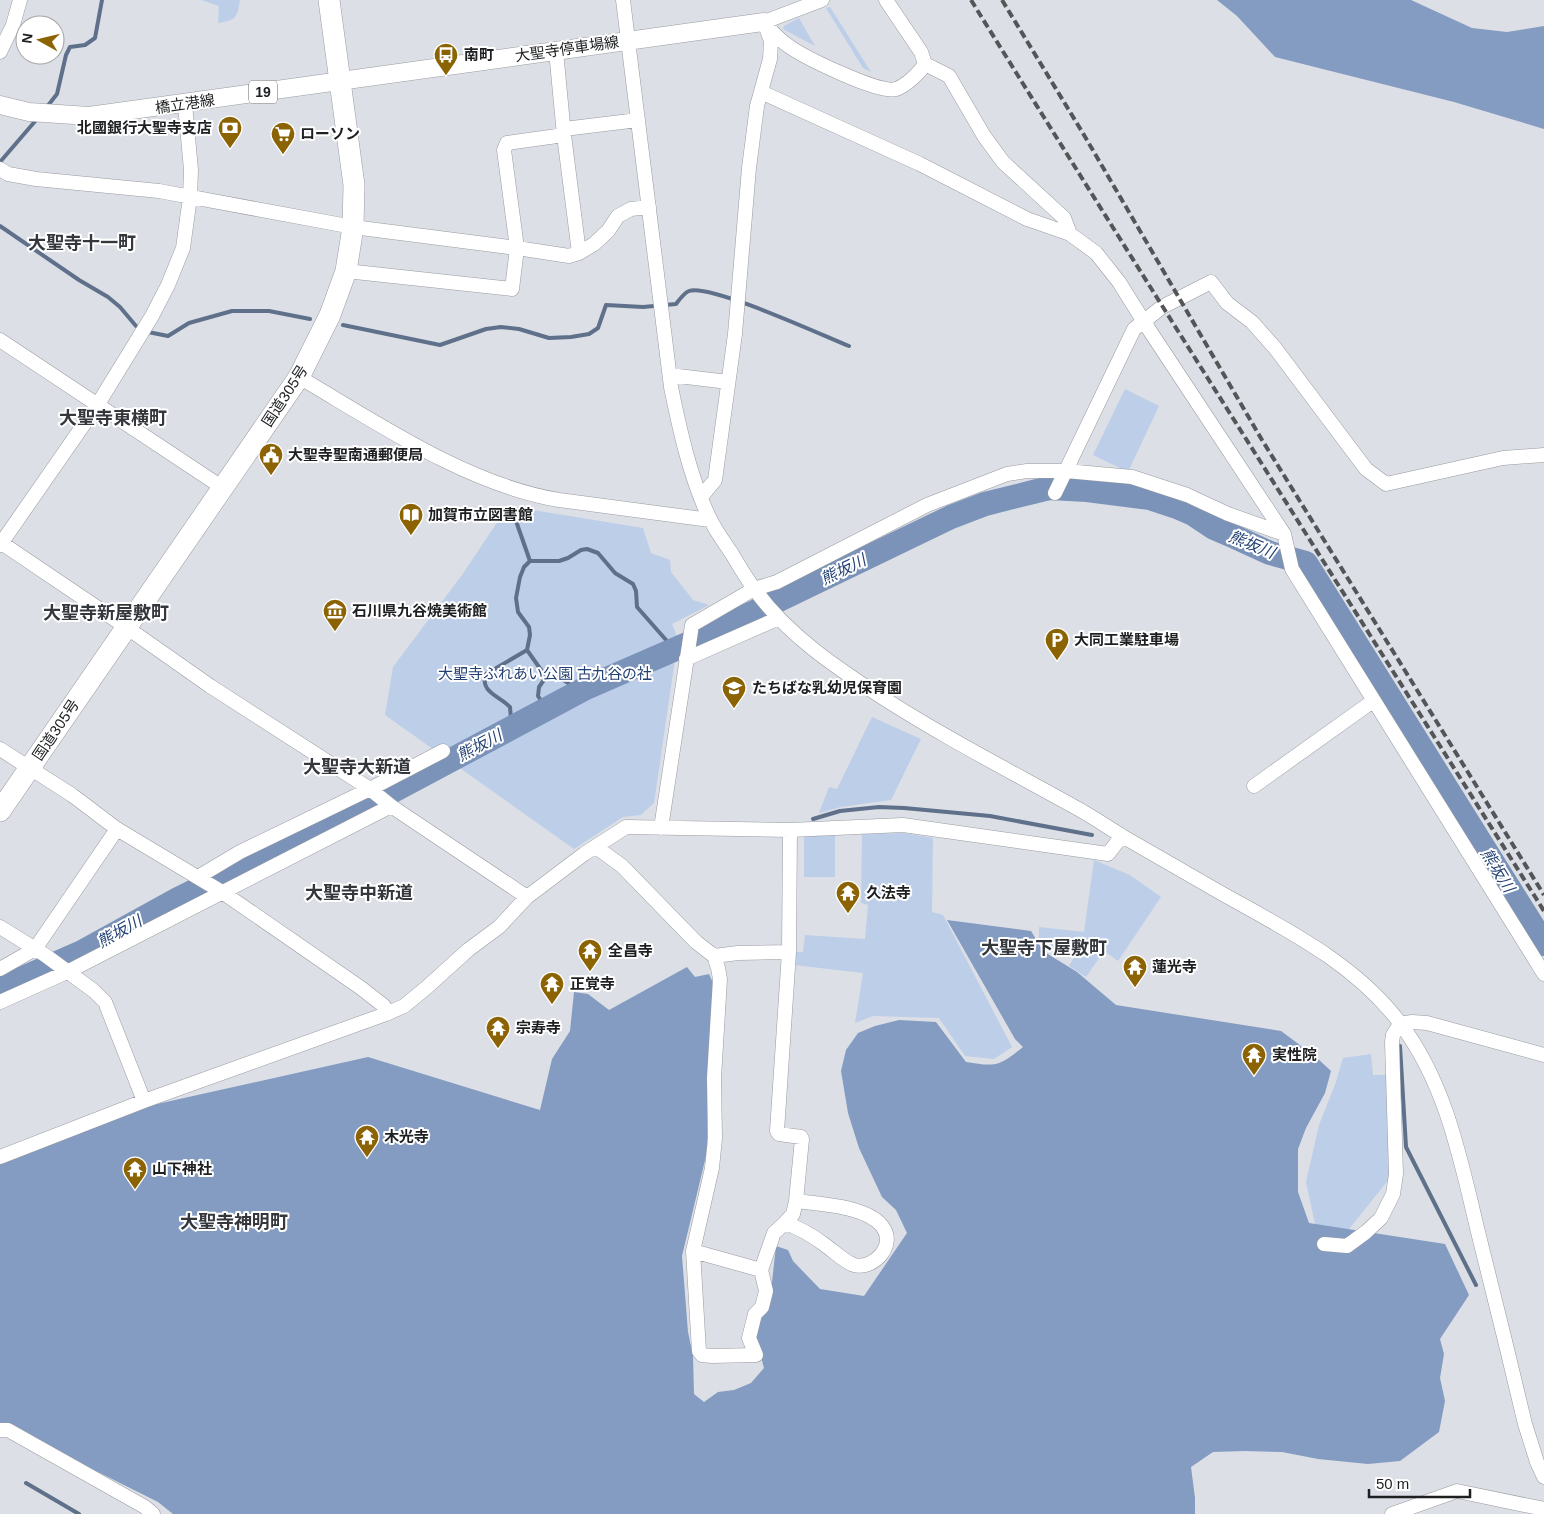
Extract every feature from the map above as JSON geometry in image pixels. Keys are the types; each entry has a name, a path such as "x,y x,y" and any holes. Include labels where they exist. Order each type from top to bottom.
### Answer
{"highway":[{"name":"国道305号","path":"0,811 299,377 330,316 346,271 353,227 354,185 329,0"}],"main road":[{"name":"大聖寺停車場線","path":"341,81 764,22"},
{"name":"橋立港線","path":"0,105 30,112 89,116 341,81"}],"street":[{"path":"0,52 13,25 20,0"},
{"path":"623,0 670,375 680,431 710,520 754,590 777,616 810,648 836,668 906,713 998,766 1078,808 1122,836 1324,953 1359,980 1385,1005 1418,1052 1439,1091 1457,1146 1525,1424 1537,1462 1544,1477"},
{"path":"764,22 822,0"},
{"path":"886,0 921,52 925,64 949,76 984,136 1003,162 1064,218 1070,234"},
{"path":"764,22 776,36 792,48 826,66 875,87 897,89 920,73 925,64"},
{"path":"701,496 715,480 736,334 749,168 757,106 770,60 771,41 764,22"},
{"path":"556,51 579,253"},
{"path":"761,92 920,164 1027,219 1070,234 1096,252 1120,282 1285,538 1292,569 1544,974"},
{"path":"186,104 191,170 190,197 182,248 168,285 152,316 98,404 1,543 210,686 370,789 389,804 527,896"},
{"path":"346,271 512,289 517,248 504,150 506,143 638,120"},
{"path":"0,169 8,174 36,179 159,191 353,227 569,256 579,253 594,244 608,232 618,216 631,209 649,207"},
{"path":"1055,493 1134,329 1162,307 1210,282 1227,303 1252,322 1275,348 1366,469 1386,484 1503,458 1544,455"},
{"path":"0,340 223,488"},
{"path":"670,375 728,382"},
{"path":"299,377 461,469 504,487 552,499 710,520"},
{"path":"661,828 692,625 754,590 777,582 927,505 1007,474 1027,471 1066,470 1132,478 1187,495 1285,538"},
{"path":"687,657 777,616"},
{"path":"1254,786 1373,701"},
{"path":"0,749 72,796 116,829 219,890 361,988 384,1006 386,1014"},
{"path":"198,877 240,852 370,789 443,751"},
{"path":"0,1002 389,804"},
{"path":"0,1157 144,1101 404,1006 468,950 499,927 527,896 584,854 626,827 790,830 903,825 1108,854 1122,836"},
{"path":"0,969 40,952 116,829"},
{"path":"596,847 622,866 696,942 714,956 718,968 720,978 714,1078 715,1138 712,1168 693,1251 699,1351 702,1355 712,1356 756,1355 749,1338 755,1314 762,1307 766,1292 761,1270 774,1233 794,1214 802,1139 801,1137 779,1134 777,1131 789,952 790,830"},
{"path":"0,927 40,952 94,991 105,1002 144,1101"},
{"path":"714,956 738,953 789,952"},
{"path":"1324,1244 1347,1246 1366,1232 1380,1218 1393,1194 1396,1174 1392,1042 1393,1035 1400,1024 1412,1022 1427,1023 1544,1055"},
{"path":"785,1223 806,1232 847,1262 855,1265 876,1261 884,1252 886,1238 883,1227 866,1215 846,1208 796,1201"},
{"path":"693,1251 761,1270"},
{"path":"0,1430 8,1430 145,1507 153,1514"},
{"path":"1392,1514 1457,1491 1544,1509"}],"green space":[{"path":"201,0 240,0 235,17 229,21 218,23 219,6"},
{"path":"830,7 871,72 863,68 826,8"},
{"path":"799,18 815,46 783,29 784,26"},
{"path":"1125,389 1159,406 1128,472 1093,455"},
{"name":"大聖寺ふれあい公園 古九谷の社","path":"508,506 643,528 651,553 670,560 671,572 693,600 709,605 672,624 678,639 654,803 641,815 623,817 574,849 385,715 393,667 462,575"},
{"path":"872,717 921,739 891,800 841,807 819,813 829,787 837,789"},
{"path":"904,833 933,838 932,912 943,915 1012,1047 994,1059 965,1056 939,1018 873,1016 855,1023 863,973 794,965 795,952 803,952 805,935 865,939 868,905 861,903 862,834"},
{"path":"804,835 835,835 835,877 804,877"},
{"path":"1094,860 1130,875 1161,897 1118,961 1104,951 1086,977 1069,966 1076,954 1045,949 1039,941 1039,927 1084,932"},
{"path":"1371,1054 1373,1075 1386,1075 1390,1178 1337,1244 1317,1233 1306,1182 1319,1125 1336,1082 1343,1058"}],"shaded area":[{"path":"1217,0 1411,0 1472,28 1507,32 1544,26 1544,129 1454,102 1275,57 1237,16"},
{"path":"947,920 1031,931 1043,951 1077,972 1116,1005 1281,1031 1316,1057 1331,1071 1325,1093 1306,1128 1298,1149 1298,1192 1309,1223 1445,1244 1469,1295 1440,1339 1444,1354 1440,1378 1445,1401 1439,1432 1400,1461 1368,1464 1318,1459 1282,1452 1213,1452 1191,1467 1195,1514 173,1514 158,1502 10,1424 0,1426 0,1163 148,1106 368,1057 540,1110 552,1059 570,1031 574,992 588,994 609,1010 687,967 695,977 709,974 714,985 709,1051 707,1152 682,1256 688,1332 693,1356 694,1394 704,1402 718,1392 734,1390 751,1383 764,1368 759,1350 751,1338 771,1291 776,1246 788,1250 793,1261 820,1289 864,1296 907,1233 896,1210 882,1197 859,1148 848,1113 841,1071 846,1050 858,1033 875,1026 899,1020 936,1022 966,1062 985,1064 997,1064 1023,1047 1015,1039"}],"waterway":[{"path":"46,108 57,94 66,55 70,47 85,45 95,38 102,0"},
{"path":"0,162 37,119"},
{"path":"0,226 79,280 108,297 120,307 136,326"},
{"path":"343,325 440,345 486,329 501,327 519,329 549,338 571,337 589,334 598,328 606,305 643,307 676,304 687,292 701,291 742,302 849,346"},
{"path":"148,332 168,336 189,323 232,311 269,311 310,319"},
{"name":"熊坂川","path":"0,988 82,952 178,899 350,814 586,688 694,641 951,517 985,504 1050,488 1087,490 1150,498 1193,514 1214,528 1270,553 1306,563 1544,944"},
{"path":"516,521 530,561 559,561 587,549 598,553 615,573 633,584 636,591 637,607 674,649"},
{"path":"508,728 511,719 510,707 488,689 485,685 485,680 486,674 527,650 530,635 529,627 518,612 516,598 520,577 524,567 530,561"},
{"path":"527,650 546,677 555,677 563,680 577,692"},
{"path":"546,677 539,687 538,696 546,708"},
{"path":"813,819 840,811 879,807 904,808 990,816 1092,835"},
{"path":"1400,1046 1406,1147 1476,1285"},
{"path":"26,1483 79,1514"}],"railway":[{"path":"971,0 1544,911"},
{"path":"1002,0 1084,135 1262,440 1544,895"}],"place":[{"name":"南町","path":"446,76"},
{"name":"北國銀行大聖寺支店","path":"230,149"},
{"name":"ローソン","path":"283,155"},
{"name":"大聖寺聖南通郵便局","path":"271,476"},
{"name":"加賀市立図書館","path":"411,536"},
{"name":"石川県九谷焼美術館","path":"335,632"},
{"name":"大同工業駐車場","path":"1057,661"},
{"name":"たちばな乳幼児保育園","path":"734,709"},
{"name":"久法寺","path":"848,914"},
{"name":"全昌寺","path":"590,972"},
{"name":"蓮光寺","path":"1135,988"},
{"name":"正覚寺","path":"552,1005"},
{"name":"宗寿寺","path":"498,1049"},
{"name":"実性院","path":"1254,1076"},
{"name":"木光寺","path":"367,1158"},
{"name":"山下神社","path":"135,1190"}],"district":[{"name":"大聖寺十一町","path":"82,243"},
{"name":"大聖寺東横町","path":"113,418"},
{"name":"大聖寺新屋敷町","path":"106,613"},
{"name":"大聖寺大新道","path":"357,767"},
{"name":"大聖寺中新道","path":"359,893"},
{"name":"大聖寺下屋敷町","path":"1044,948"},
{"name":"大聖寺神明町","path":"234,1222"}]}
